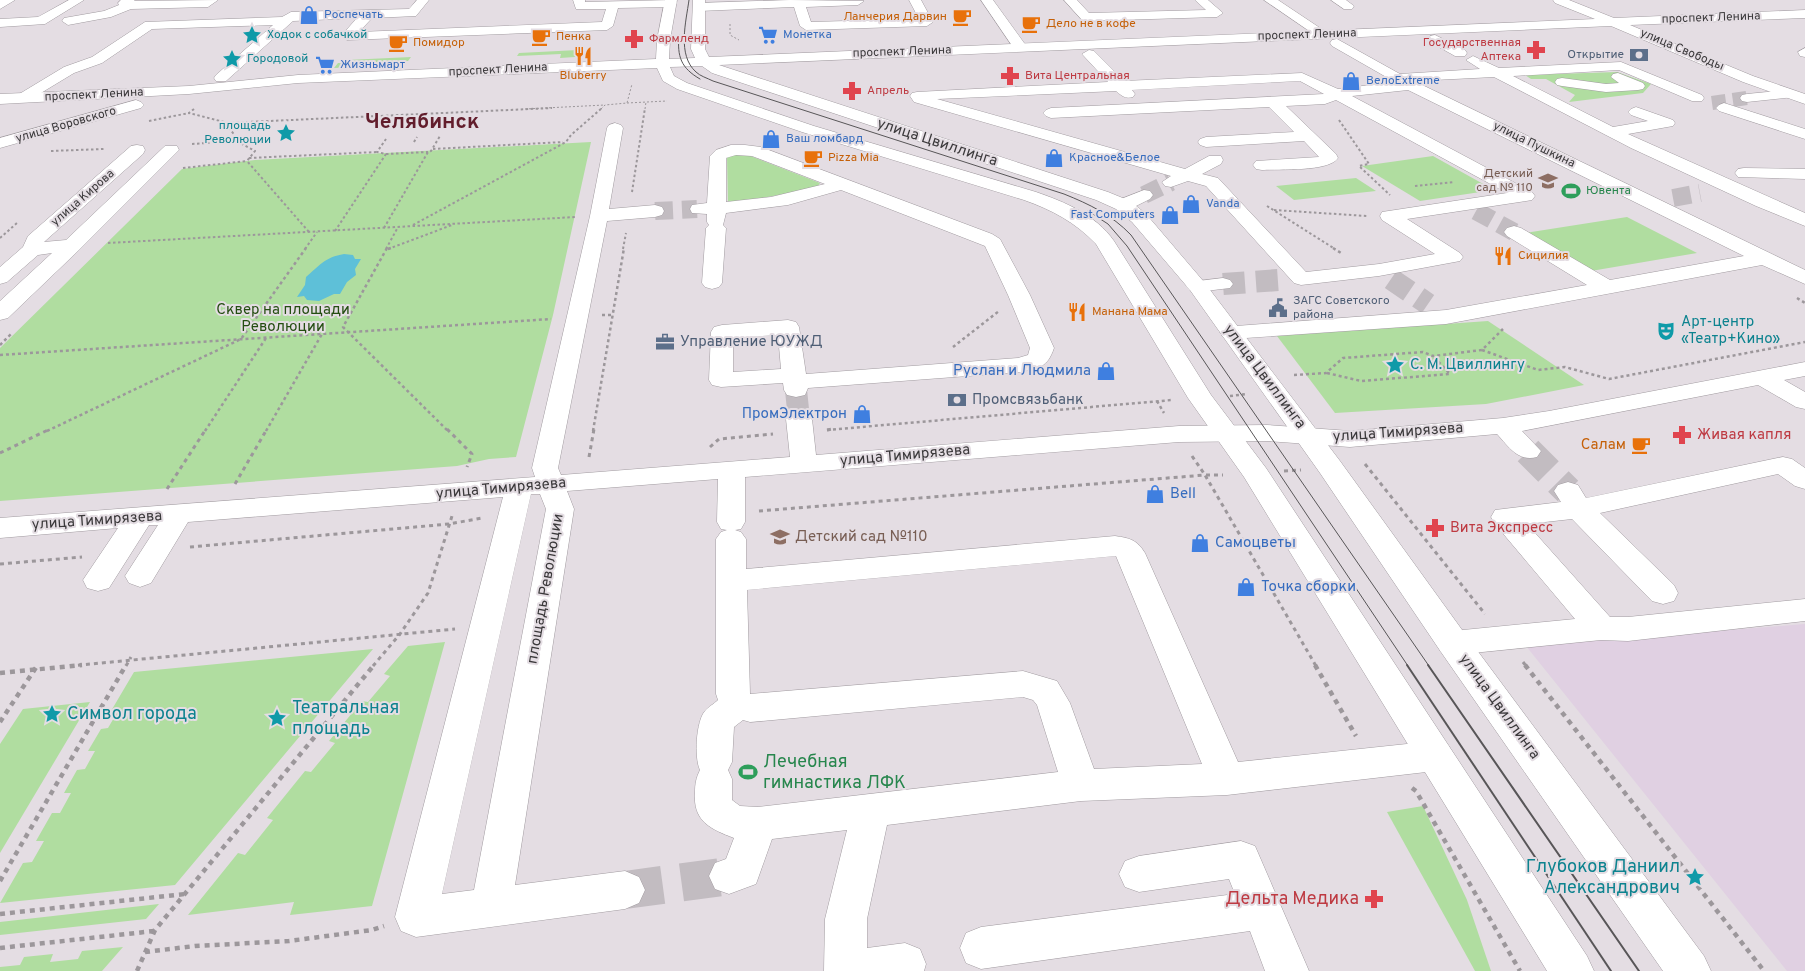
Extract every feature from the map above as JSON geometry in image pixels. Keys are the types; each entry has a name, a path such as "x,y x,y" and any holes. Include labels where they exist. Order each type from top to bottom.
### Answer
{"main road":[{"path":"0,22 41,21 78,0"},
{"path":"68,21 107,14 129,3 208,3 212,0"},
{"path":"21,99 70,70 96,60 112,51 149,25 412,13 423,0"},
{"path":"579,0 580,6 671,1 662,48 664,68"},
{"path":"799,2 806,26 927,22 916,0"},
{"path":"987,0 1020,47"},
{"path":"1070,0 1086,17 1217,13 1201,0"},
{"name":"улица Пушкина","path":"1270,0 1337,43 1404,82 1805,278"},
{"path":"1337,0 1348,6"},
{"name":"улица Свободы","path":"1559,0 1613,22 1634,25"},
{"name":"улица Свободы","path":"1584,0 1634,25 1805,100"},
{"path":"703,60 698,49 699,3 858,1"},
{"path":"383,14 394,2"},
{"path":"368,15 347,36 607,26 612,5"},
{"path":"221,78 302,6"},
{"name":"проспект Ленина","path":"0,99 189,90 298,79 664,68 717,70 1435,39 1805,14"},
{"name":"проспект Ленина","path":"0,104 165,97 664,68 703,60 1613,22"},
{"name":"проспект Ленина","path":"1634,25 1654,29 1805,23"},
{"name":"улица Свободы","path":"1654,29 1760,74 1805,89"},
{"path":"1435,39 1548,101 1731,188 1805,220"},
{"path":"1090,54 1142,109"},
{"name":"улица Цвиллинга","path":"703,60 717,70 1102,196 1123,205 1154,234 1197,286 1276,392 1453,643 1689,971"},
{"path":"1052,114 1273,102 1331,96 1404,82 1494,72 1621,66 1697,98"},
{"path":"1562,82 1606,88 1638,86 1596,67"},
{"name":"улица Цвиллинга","path":"664,68 669,79 682,86 725,102 1028,196 1060,208 1080,219 1094,230 1104,241 1200,398 1256,474 1572,971"},
{"path":"1301,279 1212,182 1179,178 919,99 917,96 1302,77 1331,96 1526,196 1471,208 1389,216"},
{"name":"улица Воровского","path":"0,143 189,90"},
{"path":"1747,98 1788,94"},
{"path":"1548,101 1587,98"},
{"path":"90,117 110,109 116,103 107,100"},
{"path":"1262,166 1322,162 1330,158 1273,102"},
{"path":"1724,108 1805,134"},
{"path":"1612,132 1667,123 1636,112"},
{"path":"610,116 599,216 578,317 533,487 486,626 416,917 625,890"},
{"path":"1206,142 1308,136"},
{"name":"улица Кирова","path":"0,278 32,249 35,240 137,150"},
{"path":"72,246 171,150"},
{"path":"712,283 712,217 718,156 723,152 734,150 755,151 985,238 993,243 1019,295 1042,348 1038,359 1021,365 795,382"},
{"path":"1179,178 1215,160"},
{"path":"1744,173 1805,174"},
{"path":"712,217 741,208 795,198 841,184"},
{"path":"1700,193 1731,188"},
{"path":"1123,205 1144,194"},
{"path":"1650,202 1673,198"},
{"path":"599,216 655,211"},
{"path":"1279,280 1380,274 1453,257 1389,216"},
{"path":"1514,232 1606,287"},
{"name":"улица Кирова","path":"32,249 72,246"},
{"name":"улица Кирова","path":"0,313 72,246"},
{"path":"1231,332 1446,317 1764,258"},
{"path":"1197,286 1223,284"},
{"path":"1428,304 1446,317"},
{"name":"улица Тимирязева","path":"0,528 140,518 172,504 533,487 1169,435 1225,432 1350,439 1503,426 1559,418 1805,369"},
{"path":"1763,378 1805,402"},
{"path":"800,426 804,464"},
{"path":"1503,426 1528,451"},
{"path":"1601,628 1505,517 1574,500 1782,465 1805,480"},
{"path":"732,470 733,694 737,705"},
{"name":"площадь Революции","path":"491,907 560,509 533,487"},
{"path":"1574,500 1663,593"},
{"path":"140,576 157,550 172,504"},
{"path":"98,580 140,518"},
{"path":"732,581 1115,546 1125,547 1130,553 1228,779"},
{"path":"1453,643 1601,628 1628,629 1805,610"},
{"path":"737,705 750,708 1023,684 1045,690 1053,703 1081,785"},
{"path":"737,705 717,721 713,806 724,817 740,824 758,824 1081,785 1228,779 1435,756"},
{"path":"846,971 846,919 871,811"},
{"path":"729,876 742,871 758,824"},
{"path":"1139,874 1241,860 1260,910 1276,966"},
{"path":"981,948 1260,910"},
{"path":"851,971 905,964"}],"path":[{"path":"630,93 632,84"},
{"path":"1331,96 1369,164 1358,166 1408,213"},
{"path":"589,457 646,102"},
{"path":"191,111 189,113 226,123 610,116"},
{"path":"226,123 239,142 247,149 255,151 247,161 310,232"},
{"path":"410,226 566,142 575,133"},
{"path":"433,149 440,136"},
{"path":"414,142 417,137"},
{"path":"377,152 386,138"},
{"path":"249,158 377,152 386,154 428,152 433,149 566,142"},
{"path":"44,151 98,149"},
{"path":"384,228 428,152"},
{"path":"335,230 386,154"},
{"path":"1415,186 1458,182"},
{"path":"1266,205 1380,274"},
{"path":"1273,210 1389,216"},
{"path":"107,244 599,216"},
{"path":"387,249 456,224"},
{"path":"398,227 343,327 472,454 466,470 475,469"},
{"path":"0,453 241,338 317,232"},
{"path":"919,372 1019,295"},
{"path":"0,355 612,315"},
{"path":"232,489 322,334"},
{"path":"172,504 267,337"},
{"path":"1482,350 1538,370 1566,367 1609,379 1805,342"},
{"path":"1326,372 1362,381 1450,374 1433,356"},
{"path":"709,448 719,439 800,426 1276,392"},
{"path":"157,550 449,524 533,487 589,457 598,459"},
{"path":"1366,464 1764,971"},
{"path":"137,971 155,930 400,634 428,593 449,524"},
{"path":"0,564 116,554"},
{"path":"0,673 36,668 486,626"},
{"path":"0,881 130,659"},
{"path":"0,722 36,668"},
{"path":"0,914 185,894"},
{"path":"0,948 155,930"},
{"path":"145,952 195,946 289,941 372,930"}],"shaded area":[{"path":"1805,624 1805,971 1787,971 1526,646"}],"green space":[{"path":"578,50 575,57 560,58 561,54 517,56 519,53"},
{"path":"411,57 408,61 362,63 359,67 334,68 338,63 345,63 347,60"},
{"path":"1617,72 1651,84 1643,93 1569,102 1575,95 1546,79 1531,79 1525,75"},
{"name":"Сквер на площади Революции","path":"591,142 553,315 516,457 489,459 457,466 0,501 0,348 182,169 255,160"},
{"path":"730,154 748,155 820,183 817,188 728,204 727,156"},
{"path":"1433,156 1494,190 1420,201 1362,166"},
{"path":"1356,178 1376,191 1294,200 1276,186"},
{"path":"1627,217 1697,253 1591,271 1525,233"},
{"path":"1488,321 1584,385 1486,404 1335,413 1277,336"},
{"path":"445,642 372,906 290,915 294,902 188,915 238,853 245,855 273,820 267,818 305,771 311,772 335,743 329,741 362,701 368,702 390,676 384,674 408,646"},
{"path":"373,649 175,885 0,903 23,863 32,862 44,841 36,841 52,813 60,813 71,793 64,793 77,770 85,769 95,751 88,751 101,729 108,728 118,711 111,711 134,672"},
{"path":"90,702 0,853 0,744 23,709"},
{"path":"1423,806 1467,900 1491,971 1475,971 1387,812"},
{"path":"159,904 146,919 0,935 0,922"},
{"path":"123,947 102,971 0,971 0,967 20,965 24,957 53,954 50,962 78,959 82,951"}],"water":[{"path":"344,254 353,255 355,259 361,259 355,269 356,275 347,282 340,294 334,294 319,301 307,300 304,296 297,297 305,285 306,277 327,260"}],"tunnel":[{"path":"1712,103 1747,98"},
{"path":"1144,195 1171,182"},
{"path":"1673,198 1700,193"},
{"path":"655,211 697,209"},
{"path":"1476,211 1514,232"},
{"path":"1391,279 1428,304"},
{"path":"1223,284 1279,280"},
{"path":"796,390 799,419"},
{"path":"1528,451 1568,491"},
{"path":"625,890 729,876"}],"tram line":[{"path":"689,0 684,38 686,57 690,65 702,76 1064,194 1100,211 1124,228 1131,235 1429,666"},
{"path":"679,35 679,50 684,66 700,79"},
{"path":"1088,211 1108,224 1127,246 1408,666"},
{"path":"1407,665 1611,971"},
{"path":"1428,665 1639,971"}],"place":[{"name":"Роспечать","path":"309,15"},
{"name":"Ланчерия Дарвин","path":"962,17"},
{"name":"Дело не в кофе","path":"1031,24"},
{"name":"Ходок с собачкой","path":"252,35"},
{"name":"Монетка","path":"768,35"},
{"name":"Пенка","path":"541,37"},
{"name":"Фармленд","path":"634,39"},
{"name":"Помидор","path":"398,43"},
{"name":"Государственная Аптека","path":"1536,50"},
{"name":"Открытие","path":"1639,55"},
{"name":"Bluberry","path":"583,56"},
{"name":"Городовой","path":"232,59"},
{"name":"Жизньмарт","path":"325,65"},
{"name":"Вита Центральная","path":"1010,76"},
{"name":"ВелоExtreme","path":"1351,81"},
{"name":"Апрель","path":"852,91"},
{"name":"площадь Революции","path":"286,133"},
{"name":"Ваш ломбард","path":"771,139"},
{"name":"Pizza Mia","path":"813,158"},
{"name":"Красное&Белое","path":"1054,158"},
{"name":"Детский сад № 110","path":"1548,181"},
{"name":"Ювента","path":"1571,191"},
{"name":"Vanda","path":"1191,204"},
{"name":"Fast Computers","path":"1170,215"},
{"name":"Сицилия","path":"1503,256"},
{"name":"ЗАГС Советского района","path":"1278,308"},
{"name":"Манана Мама","path":"1077,312"},
{"name":"Арт-центр «Театр+Кино»","path":"1666,331"},
{"name":"Управление ЮУЖД","path":"665,342"},
{"name":"С. М. Цвиллингу","path":"1395,365"},
{"name":"Руслан и Людмила","path":"1106,371"},
{"name":"Промсвязьбанк","path":"957,400"},
{"name":"ПромЭлектрон","path":"862,414"},
{"name":"Живая капля","path":"1682,435"},
{"name":"Салам","path":"1641,445"},
{"name":"Bell","path":"1155,494"},
{"name":"Вита Экспресс","path":"1435,528"},
{"name":"Детский сад №110","path":"780,537"},
{"name":"Самоцветы","path":"1200,543"},
{"name":"Точка сборки","path":"1246,587"},
{"name":"Символ города","path":"52,714"},
{"name":"Театральная площадь","path":"277,718"},
{"name":"Лечебная гимнастика ЛФК","path":"748,772"},
{"name":"Глубоков Даниил Александрович","path":"1695,877"},
{"name":"Дельта Медика","path":"1374,899"}],"district":[{"name":"Челябинск","path":"422,122"}]}
